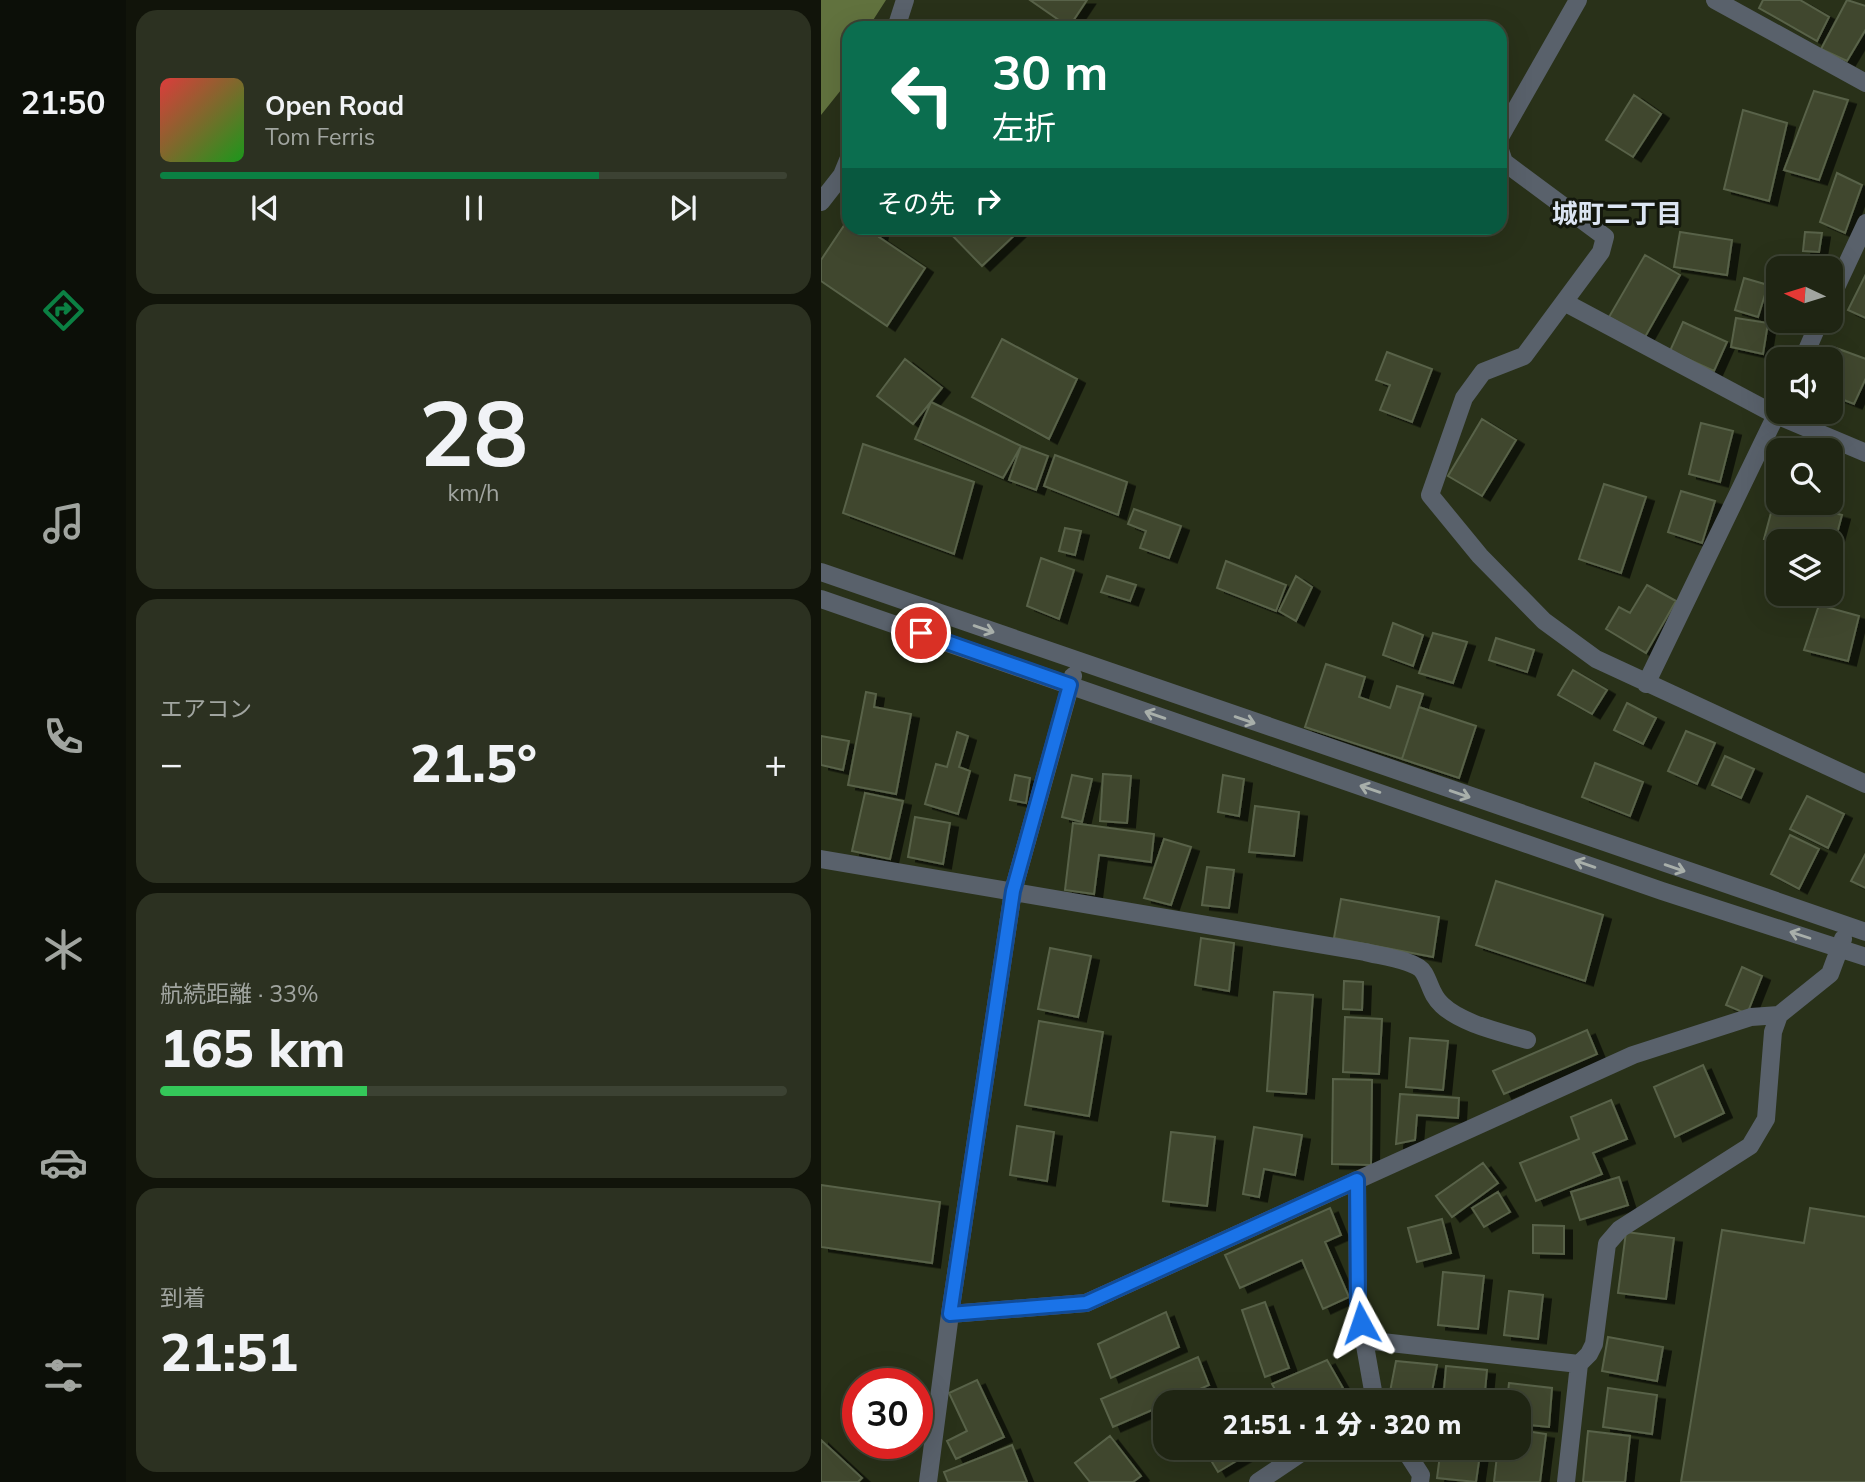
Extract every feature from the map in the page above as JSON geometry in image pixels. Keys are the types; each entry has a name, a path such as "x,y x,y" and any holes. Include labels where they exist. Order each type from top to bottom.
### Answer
{"street":[{"path":"898,21 905,0"},
{"path":"1507,125 1578,0"},
{"path":"1715,0 1865,83"},
{"path":"1507,164 1605,237 1600,252 1524,356 1483,372 1464,398 1430,495 1480,556 1544,621 1596,659 1865,784"},
{"path":"821,202 842,175"},
{"path":"1843,272 1865,223"},
{"path":"1564,302 1766,407"},
{"path":"1646,684 1772,424"},
{"path":"1801,424 1865,453"},
{"path":"824,573 1865,932"},
{"path":"821,599 1662,891 1865,957"},
{"path":"928,1482 950,1314 1013,891 1078,662"},
{"path":"821,859 1365,952 1417,965 1424,972 1430,990 1444,1007 1477,1025 1527,1040"},
{"path":"1566,1482 1579,1364 1594,1344 1607,1244 1620,1230 1750,1146 1766,1119 1773,1032 1779,1015 1830,974 1848,926"},
{"path":"950,1314 1086,1303 1633,1055 1751,1017 1779,1015"},
{"path":"1357,1180 1358,1306 1373,1390"},
{"path":"1364,1340 1579,1364"},
{"path":"1258,1482 1291,1460"},
{"path":"1411,1460 1421,1475 1420,1482"}],"shaded area":[{"path":"821,0 886,0 872,21 842,21 842,89 821,115"}],"building":[{"path":"1030,0 1087,0 1073,21 1060,21"},
{"path":"1763,0 1800,0 1829,17 1817,41 1759,8"},
{"path":"1847,0 1866,6 1866,29 1847,61 1821,49"},
{"path":"1814,91 1848,100 1819,180 1784,170"},
{"path":"1634,95 1661,114 1633,157 1606,140"},
{"path":"1743,110 1787,123 1769,201 1724,189"},
{"path":"1837,173 1862,185 1845,233 1820,222"},
{"path":"842,228 842,235 879,235 925,268 887,326 821,281 821,260"},
{"path":"1680,232 1732,240 1727,275 1674,267"},
{"path":"1805,232 1822,233 1819,252 1803,251"},
{"path":"952,235 1015,235 982,266"},
{"path":"1645,255 1680,275 1645,337 1609,317"},
{"path":"1866,274 1866,318 1848,310"},
{"path":"1744,278 1766,284 1758,317 1735,310"},
{"path":"1736,318 1766,323 1763,354 1731,347"},
{"path":"1683,322 1727,342 1714,371 1670,351"},
{"path":"1002,339 1077,379 1049,439 972,397"},
{"path":"1843,351 1866,359 1866,378 1854,404 1843,400"},
{"path":"1387,352 1432,369 1412,422 1380,410 1390,385 1376,380"},
{"path":"905,359 942,388 913,424 877,396"},
{"path":"931,402 1021,446 1003,478 915,439"},
{"path":"1482,419 1516,440 1482,496 1448,476"},
{"path":"1701,423 1733,431 1720,482 1689,474"},
{"path":"863,444 974,482 954,554 843,513"},
{"path":"1021,446 1048,456 1036,490 1009,480"},
{"path":"1055,455 1127,482 1118,515 1044,486"},
{"path":"1604,484 1646,497 1621,573 1579,559"},
{"path":"1681,491 1715,501 1702,543 1668,532"},
{"path":"1134,509 1181,526 1169,558 1140,548 1146,531 1128,524"},
{"path":"1770,515 1842,515 1838,529 1767,529"},
{"path":"1065,528 1081,531 1075,555 1059,551"},
{"path":"1041,558 1074,570 1059,619 1027,606"},
{"path":"1226,561 1286,585 1276,611 1217,588"},
{"path":"1107,576 1136,585 1130,601 1101,592"},
{"path":"1296,576 1312,587 1296,621 1279,611"},
{"path":"1647,585 1676,601 1646,653 1606,629 1619,607 1630,613"},
{"path":"1819,606 1859,616 1848,661 1804,650"},
{"path":"1393,623 1423,635 1413,666 1383,655"},
{"path":"1433,633 1467,642 1453,683 1419,673"},
{"path":"1496,638 1534,650 1527,672 1489,660"},
{"path":"1326,664 1365,677 1359,697 1390,708 1397,686 1423,694 1402,759 1305,727"},
{"path":"1573,670 1607,690 1592,714 1558,695"},
{"path":"866,692 876,694 874,707 911,714 896,794 848,785"},
{"path":"1627,703 1656,718 1643,744 1614,730"},
{"path":"1419,707 1476,726 1459,778 1402,759"},
{"path":"1686,731 1715,743 1697,784 1668,771"},
{"path":"957,732 968,736 959,767 970,771 958,814 925,804 936,764 947,767"},
{"path":"821,736 849,741 843,770 821,765"},
{"path":"1725,756 1754,769 1741,798 1712,785"},
{"path":"1595,763 1643,782 1630,816 1582,797"},
{"path":"1103,774 1131,776 1127,823 1100,821"},
{"path":"1015,775 1030,778 1026,803 1010,800"},
{"path":"1072,775 1092,779 1082,822 1062,817"},
{"path":"1223,775 1244,779 1239,816 1218,812"},
{"path":"865,793 903,801 890,859 852,851"},
{"path":"1807,796 1844,814 1828,848 1790,829"},
{"path":"1255,806 1299,812 1294,856 1249,852"},
{"path":"915,817 950,823 943,864 908,857"},
{"path":"1073,823 1154,834 1151,862 1099,855 1094,894 1065,890"},
{"path":"1790,835 1819,849 1799,889 1771,874"},
{"path":"1164,839 1191,847 1171,905 1144,898"},
{"path":"1866,853 1866,888 1851,881"},
{"path":"1207,867 1234,870 1229,908 1202,905"},
{"path":"1496,881 1603,915 1585,981 1476,945"},
{"path":"1341,899 1439,917 1433,957 1334,938"},
{"path":"1201,938 1234,943 1229,991 1195,985"},
{"path":"1050,948 1091,956 1078,1017 1038,1009"},
{"path":"1742,967 1762,976 1747,1014 1726,1005"},
{"path":"1344,981 1363,982 1362,1010 1343,1009"},
{"path":"1274,992 1313,995 1306,1094 1267,1091"},
{"path":"1345,1017 1382,1019 1379,1074 1343,1072"},
{"path":"1039,1021 1103,1032 1089,1116 1025,1105"},
{"path":"1587,1030 1597,1054 1504,1094 1493,1071"},
{"path":"1410,1038 1448,1041 1443,1090 1406,1087"},
{"path":"1703,1065 1724,1113 1675,1137 1654,1087"},
{"path":"1333,1079 1372,1080 1371,1165 1332,1164"},
{"path":"1400,1094 1459,1098 1458,1118 1417,1115 1415,1140 1396,1144"},
{"path":"1611,1100 1627,1139 1593,1153 1602,1174 1536,1201 1520,1163 1579,1139 1571,1117"},
{"path":"1017,1126 1054,1132 1047,1181 1010,1175"},
{"path":"1254,1127 1302,1135 1295,1175 1264,1169 1259,1197 1243,1194"},
{"path":"1171,1132 1215,1137 1207,1206 1163,1201"},
{"path":"1483,1163 1498,1183 1452,1217 1436,1196"},
{"path":"1619,1177 1628,1205 1580,1220 1571,1192"},
{"path":"821,1185 940,1202 932,1263 821,1247"},
{"path":"1498,1192 1510,1212 1484,1227 1472,1208"},
{"path":"1330,1208 1341,1235 1325,1242 1349,1297 1323,1309 1302,1260 1240,1288 1225,1255"},
{"path":"1810,1208 1866,1217 1866,1482 1681,1482 1722,1230 1804,1243"},
{"path":"1442,1219 1451,1253 1417,1262 1408,1228"},
{"path":"1533,1225 1564,1226 1564,1254 1533,1253"},
{"path":"1626,1232 1674,1238 1666,1299 1618,1293"},
{"path":"1443,1272 1484,1276 1478,1329 1438,1325"},
{"path":"1509,1291 1543,1295 1538,1339 1504,1335"},
{"path":"1265,1302 1289,1368 1265,1377 1242,1310"},
{"path":"1166,1312 1179,1347 1111,1378 1098,1344"},
{"path":"1608,1337 1663,1347 1657,1381 1602,1371"},
{"path":"1198,1357 1209,1385 1198,1390 1153,1390 1153,1410 1113,1427 1101,1399"},
{"path":"1327,1360 1343,1388 1275,1390 1272,1384"},
{"path":"1396,1361 1437,1365 1432,1390 1390,1390"},
{"path":"1446,1366 1487,1370 1485,1390 1444,1390"},
{"path":"977,1380 1004,1437 956,1459 947,1441 967,1431 949,1393"},
{"path":"1509,1383 1552,1388 1549,1427 1531,1425 1531,1390 1508,1390"},
{"path":"1608,1388 1657,1395 1652,1434 1603,1427"},
{"path":"1588,1431 1630,1436 1625,1482 1583,1482"},
{"path":"1531,1432 1546,1434 1540,1482 1494,1482 1497,1460 1531,1460"},
{"path":"1110,1436 1141,1476 1133,1482 1090,1482 1075,1463"},
{"path":"821,1440 862,1478 858,1482 821,1482"},
{"path":"1012,1445 1027,1482 948,1482 944,1472"},
{"path":"1211,1460 1238,1460 1218,1472"},
{"path":"1439,1460 1479,1460 1476,1482 1437,1478"}],"district":[{"name":"城町二丁目","path":"1617,214"}],"route":[{"path":"921,633 1070,685 1013,891 950,1314 1086,1303 1357,1180 1358,1306 1361,1323"}]}
